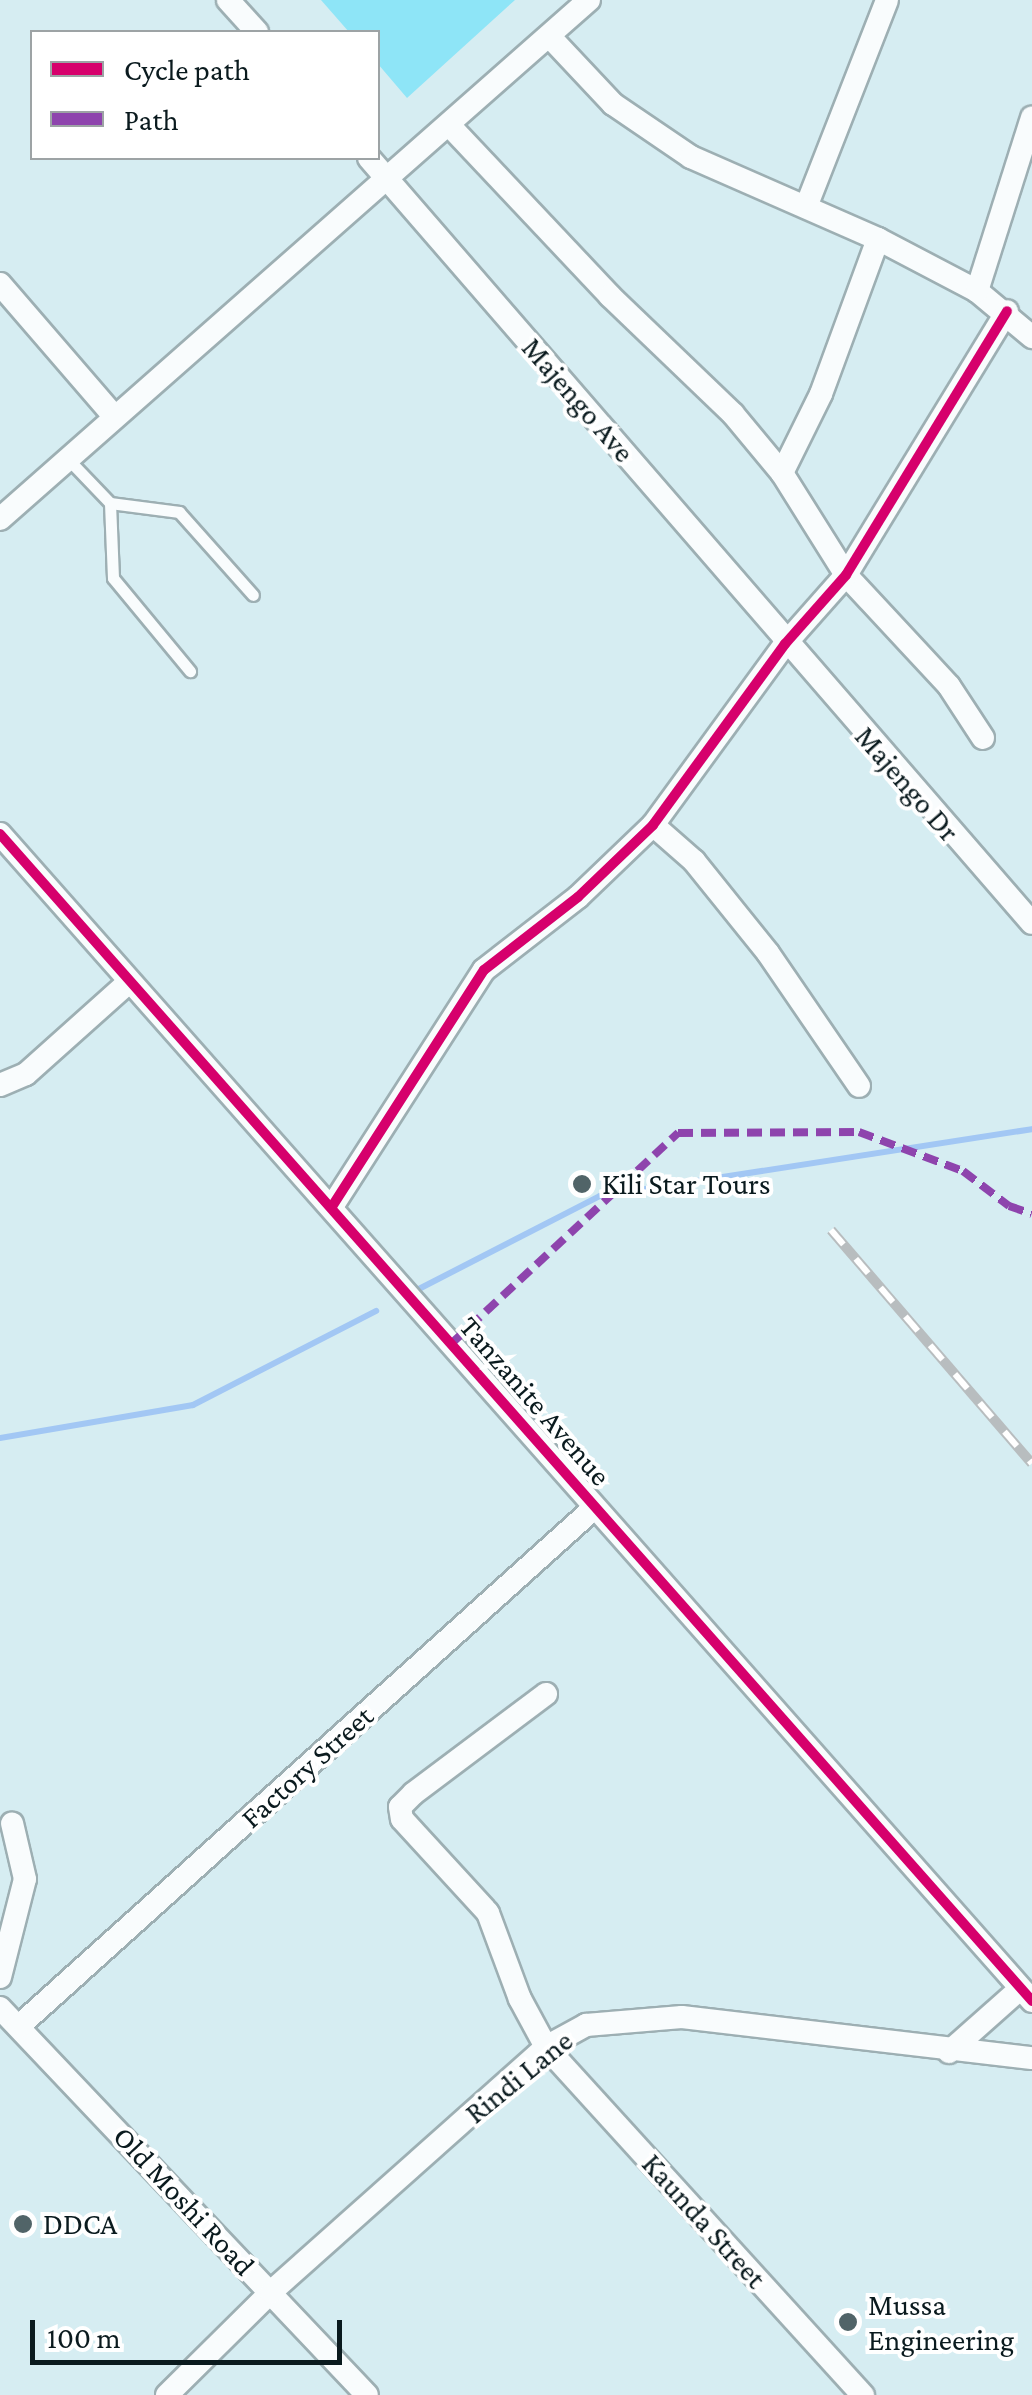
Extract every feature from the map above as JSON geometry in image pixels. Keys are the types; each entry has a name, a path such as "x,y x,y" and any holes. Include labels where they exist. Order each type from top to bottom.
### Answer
{"street":[{"path":"228,0 255,30"},
{"path":"0,519 589,0"},
{"path":"806,207 887,0"},
{"path":"550,37 613,104 692,157 878,239 977,291 1007,311 1032,336"},
{"path":"977,291 1032,118"},
{"path":"450,125 610,296 734,414 782,473 846,576 949,686 983,738"},
{"name":"Majengo Ave","path":"371,160 784,644"},
{"path":"782,473 821,394 878,239"},
{"path":"0,284 114,416"},
{"path":"332,1204 484,970 578,897 652,825 784,644 846,576 1007,311"},
{"name":"Majengo Dr","path":"784,644 1032,923"},
{"path":"652,825 694,861 768,953 859,1086"},
{"name":"Tanzanite Avenue","path":"0,834 332,1204 594,1508 1026,1995"},
{"path":"0,1085 26,1074 129,982"},
{"name":"Factory Street","path":"19,2026 594,1508"},
{"name":"Kaunda Street","path":"546,1694 400,1807 407,1826 488,1913 520,1999 546,2047 862,2395"},
{"path":"0,1977 25,1879 12,1823"},
{"path":"949,2052 1026,1995"},
{"name":"Old Moshi Road","path":"0,2008 368,2395"},
{"name":"Rindi Lane","path":"167,2395 271,2292 546,2047 586,2024 682,2017 949,2052 1032,2058"}],"lane":[{"path":"67,458 110,502 179,512 253,595"},
{"path":"110,502 113,578 190,671"}],"shaded area":[{"path":"321,0 515,0 407,98 380,66 380,30 347,30"}],"waterway":[{"path":"411,1293 600,1196 1032,1129"},
{"path":"0,1438 193,1405 376,1311"}],"railway":[{"path":"831,1230 1032,1464"}],"marked path":[{"path":"452,1343 678,1133 859,1132 963,1171 1009,1206 1032,1214"}],"cycle path":[{"path":"333,1205 484,970 578,897 653,825 785,644 846,575 1007,311"},
{"path":"0,834 1032,2001"}],"place":[{"name":"Kili Star Tours","path":"582,1184"},
{"name":"DDCA","path":"23,2224"},
{"name":"Mussa Engineering","path":"848,2322"}]}
